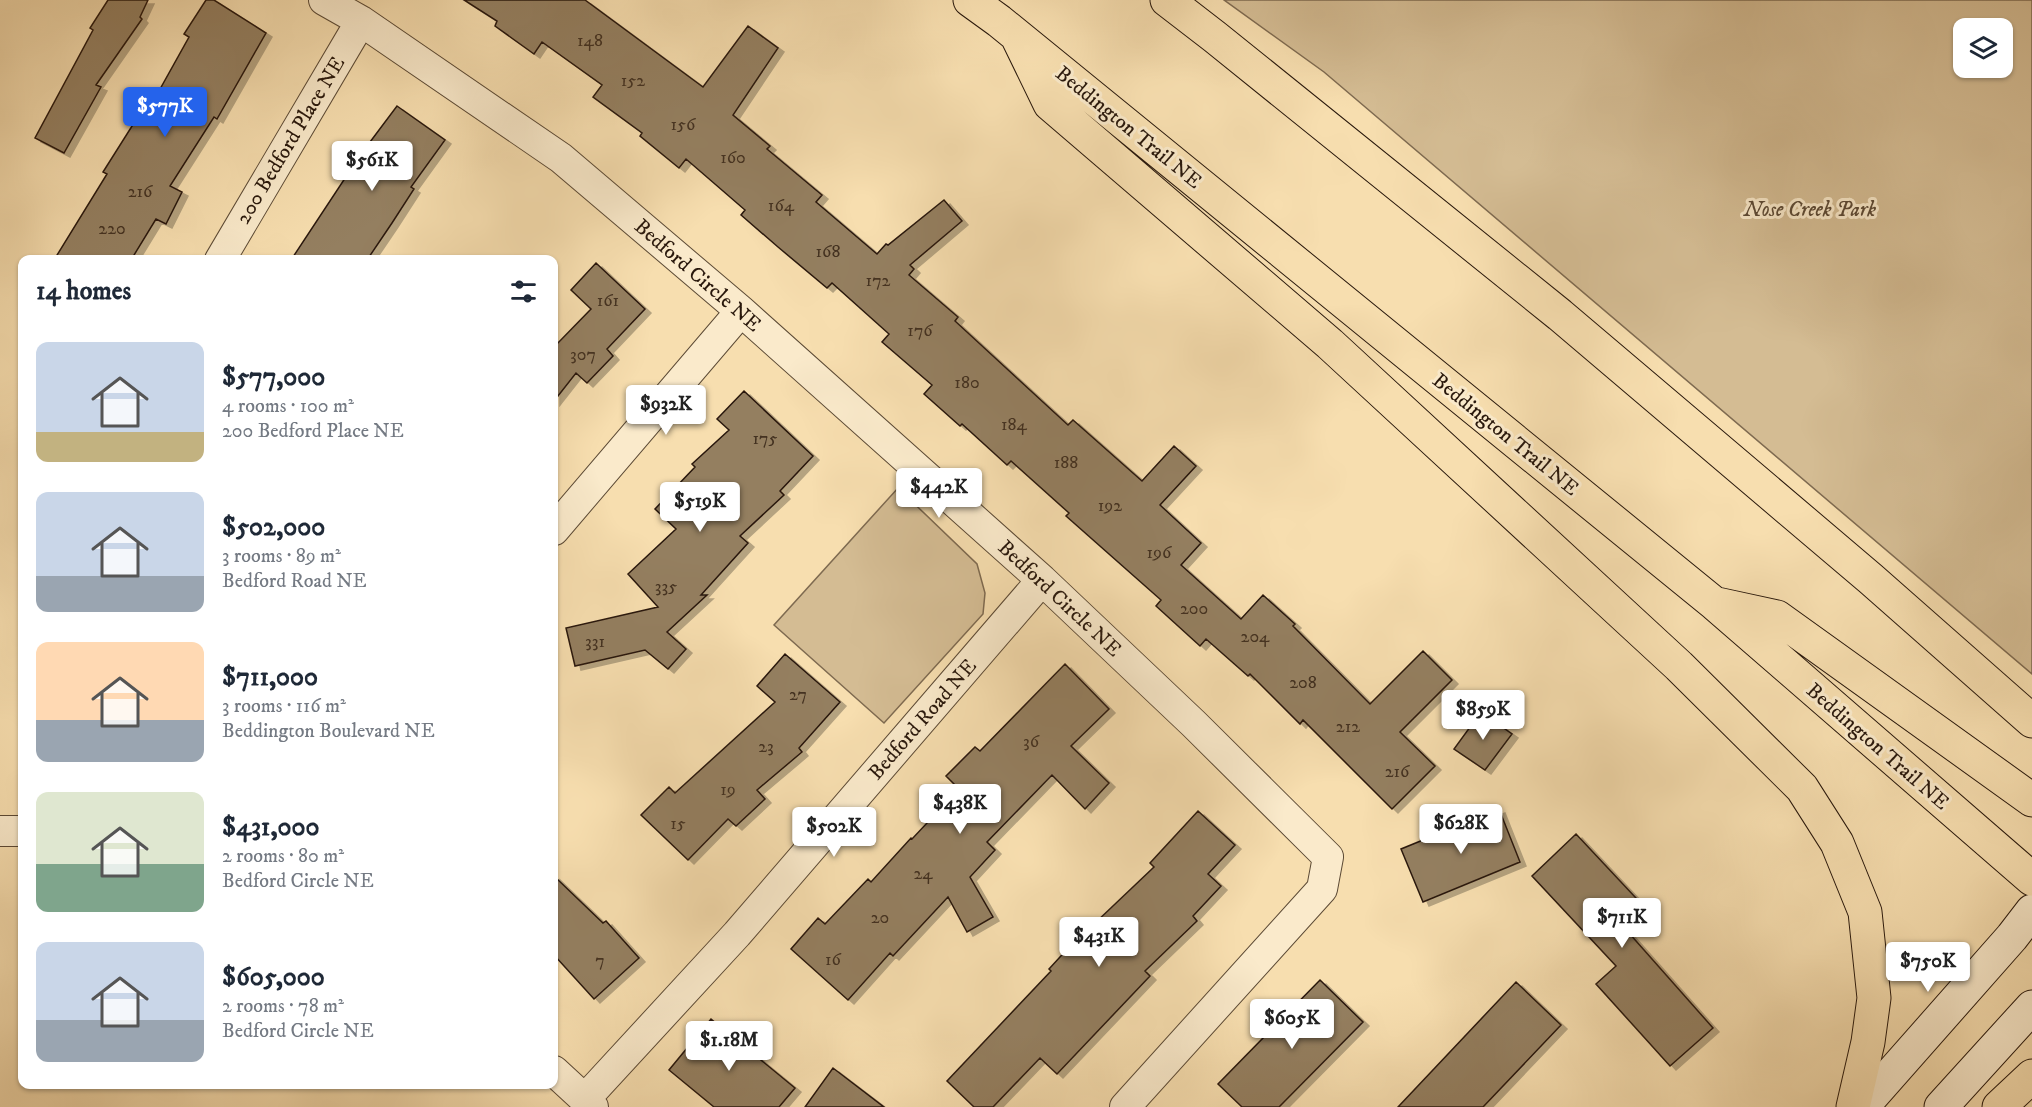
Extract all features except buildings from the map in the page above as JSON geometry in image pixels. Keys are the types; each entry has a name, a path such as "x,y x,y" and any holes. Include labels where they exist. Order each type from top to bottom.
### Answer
{"main road":[{"name":"Beddington Trail NE","path":"970,0 1715,604 2032,879"},
{"path":"1167,0 1560,315 1871,579 2032,721"},
{"path":"1017,36 1050,104 1330,344 1679,666 1802,788 1837,843 1865,912 1874,998 1868,1042 1853,1107"},
{"path":"1715,604 1777,617 2032,800"},
{"path":"1862,1107 2012,937 2032,910"},
{"path":"1941,1107 2032,1007"},
{"path":"1999,1107 2032,1076"}],"street":[{"name":"Bedford Circle NE","path":"324,0 361,21 561,158 741,311 1042,580 1194,724 1328,857 1322,889 1125,1107"},
{"name":"200 Bedford Place NE","path":"223,255 361,21"},
{"path":"558,525 741,311"},
{"name":"Bedford Road NE","path":"589,1103 1042,580"},
{"path":"0,831 18,831"},
{"path":"558,1075 589,1103"}],"green space":[{"name":"Nose Creek Park","path":"1224,0 2032,0 2032,674 1324,72"},
{"path":"898,488 977,564 985,593 983,614 884,723 774,625"}]}
